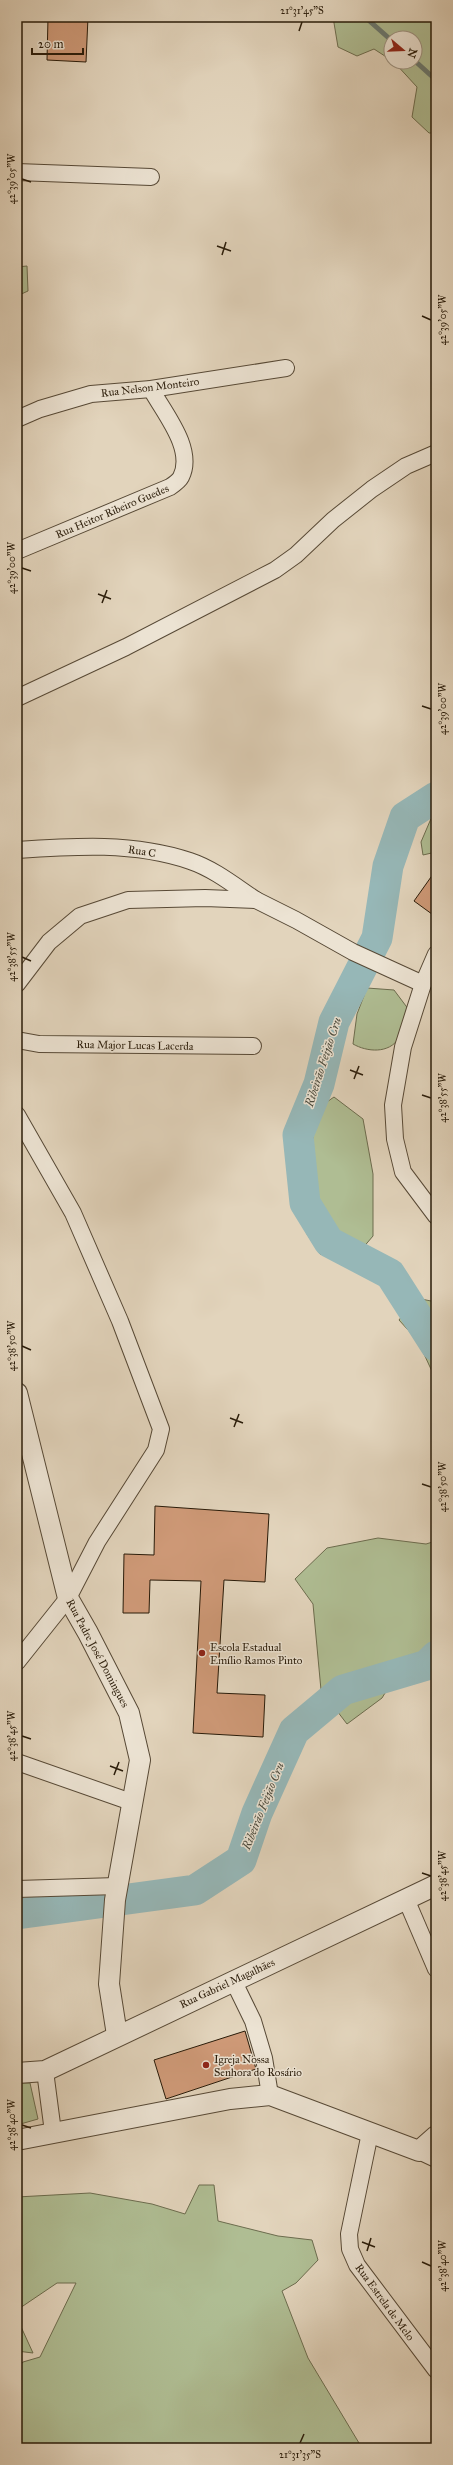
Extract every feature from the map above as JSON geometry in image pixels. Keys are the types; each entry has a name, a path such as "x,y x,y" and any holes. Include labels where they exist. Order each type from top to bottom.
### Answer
{"street":[{"path":"17,172 150,178"},
{"name":"Rua Nelson Monteiro","path":"17,419 40,409 91,394 151,389 286,368"},
{"name":"Rua Heitor Ribeiro Guedes","path":"17,551 170,488 181,479 184,467 182,444 151,389"},
{"path":"17,698 126,647 275,570 296,555 333,520 372,490 406,466 436,453"},
{"name":"Rua C","path":"17,850 77,846 142,850 191,861 223,877 256,900 296,920 353,952 423,984"},
{"path":"17,984 49,942 80,916 128,900 256,900"},
{"path":"436,954 423,984 403,1047 393,1105 395,1139 403,1172 436,1216"},
{"name":"Rua Major Lucas Lacerda","path":"17,1040 39,1044 253,1046"},
{"path":"17,1115 73,1213 120,1321 161,1429 156,1450 97,1542 68,1598 17,1662"},
{"name":"Rua Padre José Domingues","path":"17,1393 68,1598 88,1633 129,1713 140,1760 134,1803 116,1893 109,1984 117,2035"},
{"path":"17,1762 134,1803"},
{"name":"Rua Gabriel Magalhães","path":"17,2073 45,2071 117,2035 436,1885"},
{"path":"17,1889 116,1893"},
{"path":"406,1899 436,1969"},
{"path":"233,1980 253,2021 264,2058 270,2095"},
{"path":"45,2071 53,2132"},
{"path":"17,2140 230,2099 270,2095 427,2155 436,2136"},
{"name":"Rua Estrela de Melo","path":"370,2133 349,2234 350,2249 357,2265 436,2370"}],"green space":[{"path":"333,17 436,17 436,133 429,133 412,117 417,87 401,70 423,70 423,30 383,30 383,55 374,49 357,56 338,47"},
{"path":"27,266 28,291 17,296 17,267"},
{"path":"436,807 436,852 423,855 421,842"},
{"path":"367,988 394,990 409,1010 401,1035 395,1043 384,1049 371,1050 353,1044 357,1014"},
{"path":"334,1097 363,1119 373,1174 373,1236 350,1263 320,1254 307,1234 312,1193 313,1130 318,1108"},
{"path":"416,1298 436,1302 436,1380 418,1341 399,1320"},
{"path":"378,1538 426,1544 436,1541 436,1654 407,1657 382,1698 347,1724 321,1690 313,1604 295,1579 327,1548"},
{"path":"17,2083 30,2083 38,2119 17,2125"},
{"path":"199,2185 214,2185 218,2221 278,2236 312,2240 318,2260 296,2283 282,2291 308,2358 362,2448 17,2448 17,2369 23,2362 40,2357 76,2283 57,2283 17,2310 17,2197 90,2193 152,2204 185,2214"},
{"path":"17,2318 33,2353 17,2351"}],"building":[{"path":"88,17 86,62 47,60 48,18"},
{"path":"436,870 436,917 414,901"},
{"path":"155,1506 269,1514 265,1582 224,1580 217,1693 265,1695 263,1737 193,1733 201,1581 150,1580 149,1613 123,1613 124,1554 154,1555"},
{"name":"Igreja Nossa Senhora do Rosário","path":"245,2031 256,2069 166,2099 154,2060"}],"waterway":[{"path":"365,17 383,33"},
{"path":"423,68 436,80"},
{"name":"Ribeirão Feijão Cru","path":"436,797 405,817 388,866 377,938 334,1022 319,1084 298,1135 305,1203 329,1242 390,1274 436,1346"},
{"name":"Ribeirão Feijão Cru","path":"17,1914 195,1890 241,1860 257,1813 294,1731 343,1690 427,1665 436,1656"}],"place":[{"name":"Escola Estadual Emílio Ramos Pinto","path":"202,1653"},
{"name":"Igreja Nossa Senhora do Rosário","path":"206,2065"}]}
